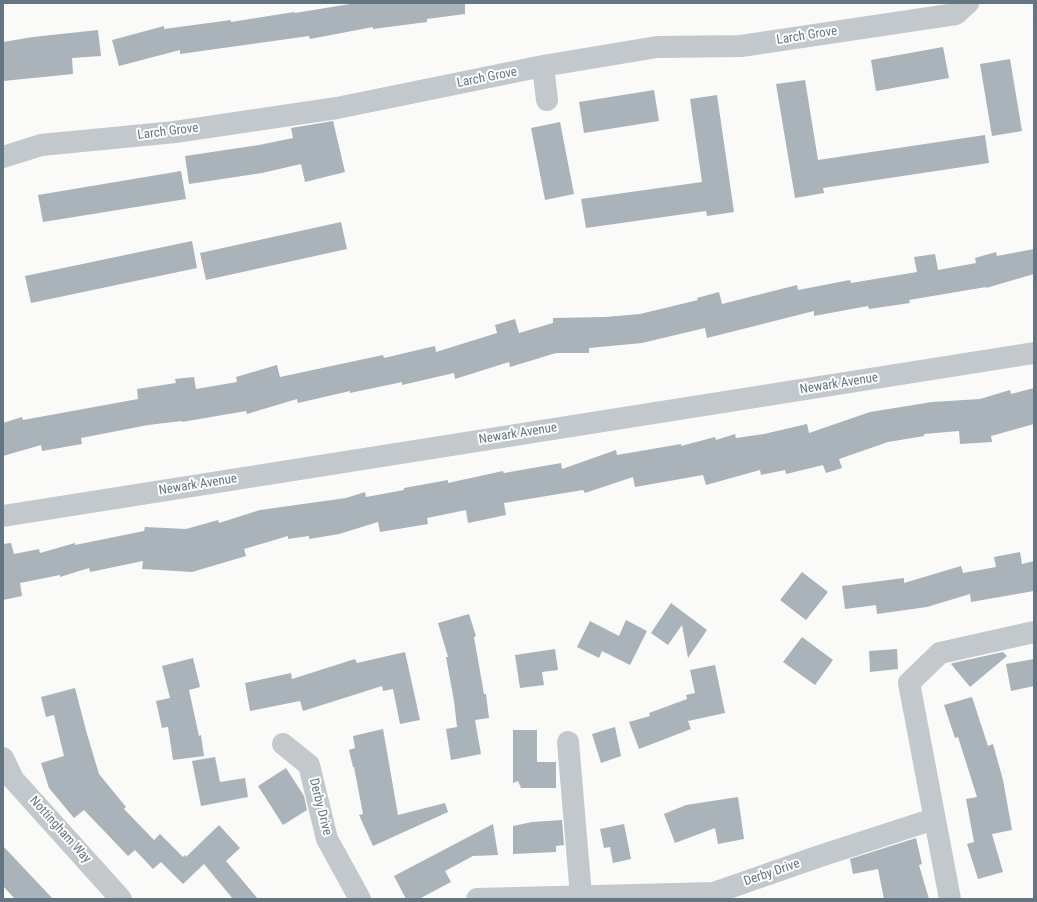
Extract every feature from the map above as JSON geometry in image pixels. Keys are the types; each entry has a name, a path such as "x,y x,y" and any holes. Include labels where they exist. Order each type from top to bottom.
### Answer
{"street":[{"name":"Larch Grove","path":"3,157 41,145 175,132 337,108 543,66 657,48 741,46 956,14 968,3"},
{"path":"543,66 547,100"},
{"name":"Newark Avenue","path":"3,516 1034,353"},
{"path":"950,899 908,683 940,653 1034,632"},
{"path":"568,742 581,896"},
{"name":"Derby Drive","path":"283,744 309,765 327,839 360,899"},
{"name":"Nottingham Way","path":"3,758 13,779 121,899"},
{"name":"Derby Drive","path":"478,899 714,893 934,819"}],"building":[{"path":"356,3 465,3 465,14 427,19 427,22 373,29 373,27 310,39 309,36 180,54 180,50 119,66 112,40 164,26 164,29 231,20 231,22"},
{"path":"98,30 101,56 72,58 73,74 3,81 3,42 33,37"},
{"path":"943,47 949,78 876,91 871,60"},
{"path":"1010,59 1022,131 992,136 980,64"},
{"path":"805,80 818,160 985,135 989,163 823,188 824,193 795,198 776,84"},
{"path":"654,90 659,121 584,133 579,102"},
{"path":"717,95 734,212 707,216 706,211 586,228 581,199 702,182 690,99"},
{"path":"333,121 345,172 305,182 301,164 262,173 189,184 185,156 259,145 293,138 291,128"},
{"path":"560,122 574,194 545,200 531,128"},
{"path":"181,171 186,199 43,222 38,195"},
{"path":"341,222 347,249 206,280 200,253"},
{"path":"192,241 197,268 31,303 25,276"},
{"path":"1034,249 1034,274 986,288 909,300 910,303 869,309 868,306 814,316 814,311 707,338 705,328 642,343 589,348 589,353 556,353 510,367 509,362 455,379 454,373 402,385 402,382 350,393 350,391 298,403 297,399 247,414 246,411 182,422 148,425 81,438 82,444 42,451 41,445 3,456 3,423 22,417 23,420 138,399 137,389 176,383 175,379 194,377 196,389 237,382 236,377 277,365 280,377 383,355 384,358 435,346 436,352 497,333 495,325 515,319 519,333 553,323 553,318 605,317 640,314 698,300 697,298 719,292 722,304 797,285 798,290 850,280 851,283 917,272 914,257 935,254 938,270 976,263 975,258 996,252 997,256"},
{"path":"1034,388 1034,424 991,436 992,442 960,444 959,431 924,434 924,436 888,442 839,459 842,468 826,473 823,465 786,474 785,470 761,475 760,470 706,485 703,475 635,487 633,477 585,493 583,490 504,503 506,515 468,523 466,510 427,518 428,524 380,532 378,522 339,534 309,539 309,536 288,539 288,536 244,549 246,556 192,572 142,569 143,561 90,572 89,568 60,577 60,575 20,583 22,596 3,600 3,544 11,543 14,554 39,549 40,553 75,543 75,545 144,531 145,527 186,529 218,520 219,523 260,510 346,498 365,492 366,497 448,480 448,483 503,471 504,473 561,463 562,469 616,450 617,455 681,444 681,446 715,437 716,440 735,434 736,438 764,434 807,424 809,433 870,412 932,402 980,399 1010,390 1011,394"},
{"path":"1020,552 1022,564 1034,561 1034,591 971,602 970,594 927,607 877,614 876,605 845,609 842,586 904,578 904,583 961,566 963,573 996,567 994,557"},
{"path":"802,572 828,592 806,620 780,600"},
{"path":"671,603 707,630 688,658 682,625 668,645 651,633"},
{"path":"469,614 476,636 474,637 484,694 486,694 489,718 475,720 481,754 451,760 446,729 457,727 446,657 448,657 438,623"},
{"path":"626,620 647,631 630,665 602,651 599,658 577,647 590,621 619,636"},
{"path":"802,637 833,660 815,685 783,662"},
{"path":"555,649 558,670 542,672 544,685 520,688 515,655"},
{"path":"897,649 898,669 870,672 869,651"},
{"path":"405,652 420,720 400,724 393,689 383,691 382,686 303,711 300,701 250,711 245,683 291,673 292,679 355,659 357,663"},
{"path":"1003,652 1007,656 970,687 951,664 953,663"},
{"path":"193,658 200,687 189,690 199,736 201,735 204,756 173,760 168,727 162,728 156,701 170,698 162,666"},
{"path":"1034,659 1034,686 1011,691 1006,664"},
{"path":"715,665 725,713 688,721 691,729 639,749 629,722 650,716 649,713 687,699 686,695 695,693 690,670"},
{"path":"75,688 99,774 126,807 124,809 154,840 160,834 183,857 185,855 186,857 219,825 240,848 226,861 258,899 233,899 204,864 183,884 161,862 153,869 135,850 128,856 84,810 74,818 49,788 41,763 64,756 54,715 46,717 41,697"},
{"path":"972,697 988,746 993,744 1003,780 1012,830 992,834 1003,872 978,879 967,844 974,842 966,799 977,797 958,737 955,738 944,705"},
{"path":"615,727 621,756 601,763 592,734"},
{"path":"383,729 398,815 445,803 448,812 373,846 359,815 363,814 354,767 349,750 355,748 353,736"},
{"path":"513,730 537,730 537,762 556,762 556,788 521,788 518,781 513,783"},
{"path":"215,757 220,782 245,778 248,797 201,806 192,761"},
{"path":"286,768 304,796 307,810 283,825 258,786"},
{"path":"738,797 744,839 718,844 715,828 675,843 664,814 686,805"},
{"path":"562,820 564,845 556,846 556,852 513,854 513,826 532,822"},
{"path":"493,824 498,855 473,856 445,871 451,882 419,899 406,899 394,876"},
{"path":"624,824 631,859 613,863 610,847 604,848 600,829"},
{"path":"916,838 922,864 919,865 929,899 884,899 878,869 853,874 850,859"},
{"path":"3,846 53,899 15,899 3,886"}]}
